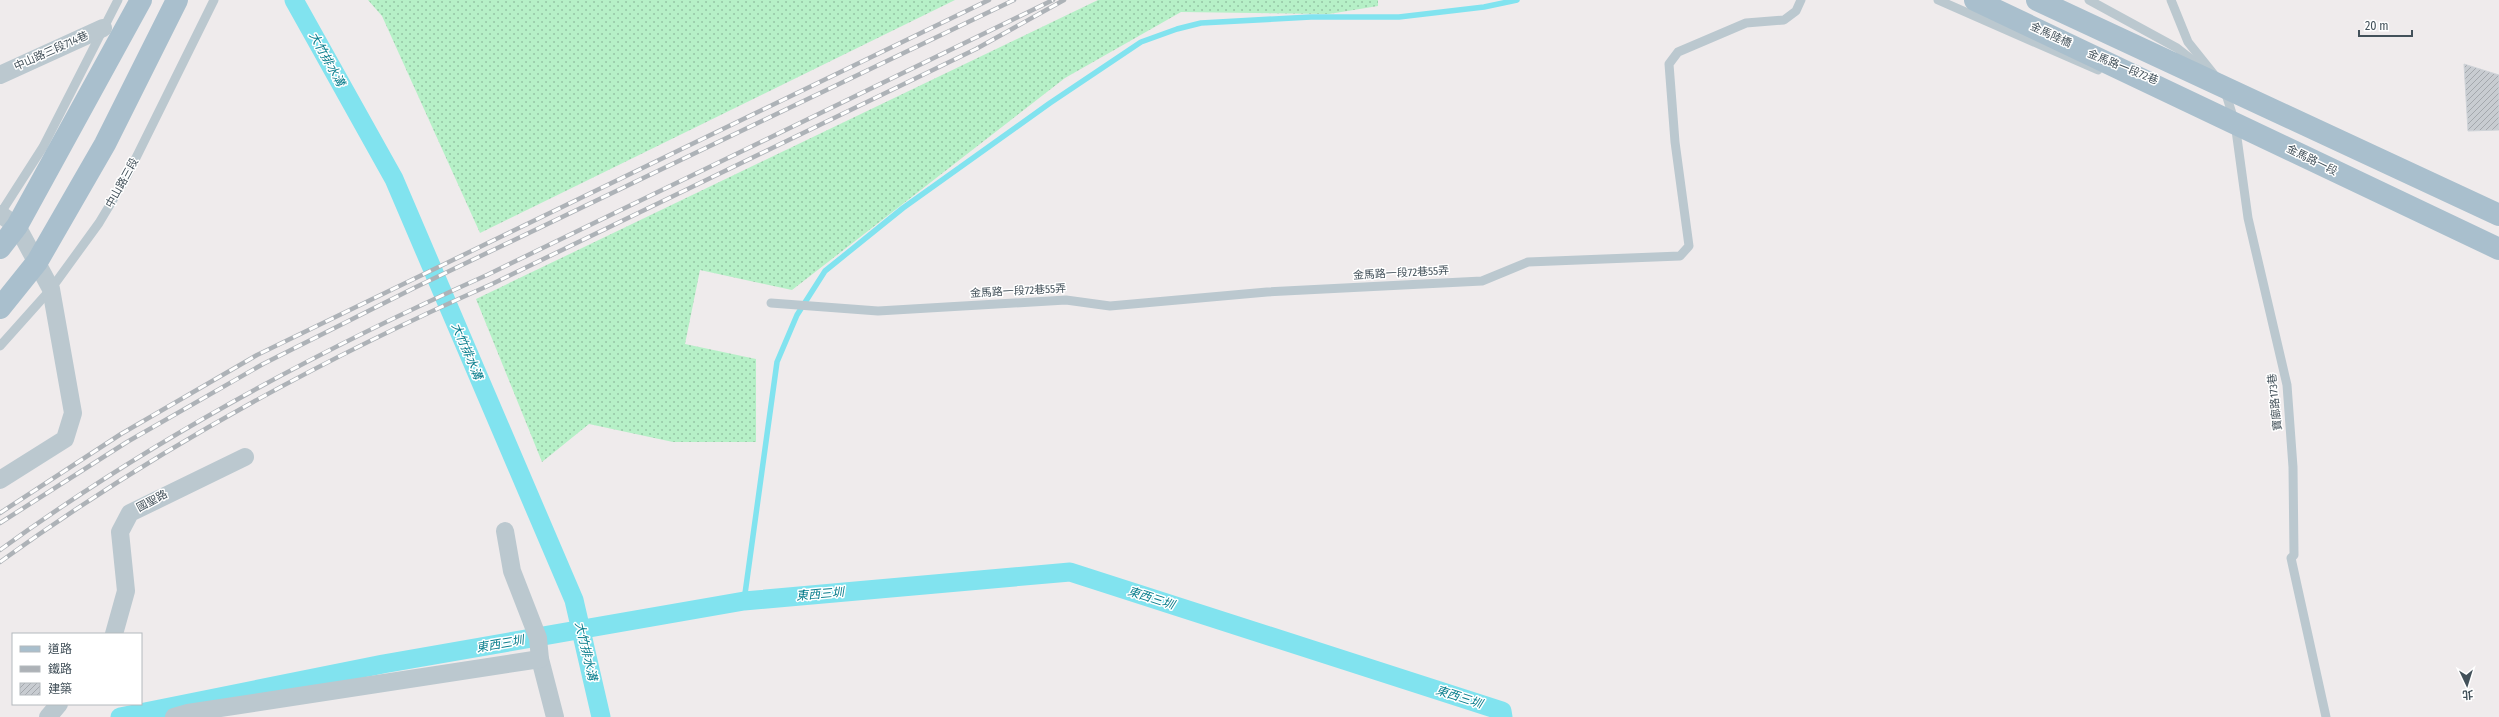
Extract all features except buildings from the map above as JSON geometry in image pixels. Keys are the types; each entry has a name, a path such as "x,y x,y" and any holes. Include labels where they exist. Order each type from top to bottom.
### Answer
{"main road":[{"path":"0,248 8,220 141,0"},
{"path":"0,308 37,262 105,144 177,0"},
{"name":"金馬陸橋","path":"1975,0 2118,75"},
{"path":"2037,0 2499,215"},
{"name":"金馬路一段","path":"2118,75 2235,123 2499,249"}],"street":[{"name":"中山路三段714巷","path":"0,75 103,28"},
{"path":"0,480 65,439 73,413 51,289 37,262 8,220"},
{"name":"國聖路","path":"114,633 126,591 120,532 130,513 245,457"},
{"path":"505,531 512,571 538,638 540,659 555,717"},
{"path":"174,717 236,712 540,659"},
{"path":"48,717 58,705"}],"lane":[{"path":"8,220 118,0"},
{"name":"中山路三段","path":"0,346 51,289 98,223 126,178 214,0"},
{"name":"金馬路一段72巷55弄","path":"771,303 878,311 1066,300 1110,306 1267,292 1482,281 1528,262 1680,256 1689,246 1676,142 1670,64 1678,52 1746,23 1784,20 1796,11 1801,0"},
{"name":"金馬路一段72巷","path":"1938,0 2118,75"},
{"path":"2089,0 2177,48 2224,86"},
{"path":"2172,0 2188,42 2224,86"},
{"name":"寶廍路173巷","path":"2224,86 2235,123 2248,218 2287,385 2293,475 2294,555 2290,558 2326,717"}],"green space":[{"path":"368,0 955,0 480,233 382,16"},
{"path":"1098,0 1378,0 1378,6 1329,14 1181,12 1065,78 792,290 700,270 685,344 756,359 756,442 673,442 589,424 542,462 476,299"}],"waterway":[{"name":"大竹排水溝","path":"294,0 394,179 574,600 601,717"},
{"path":"744,601 777,362 797,315 825,271 903,208 1050,103 1141,42 1177,29 1201,23 1311,17 1399,17 1484,7 1517,0"},
{"name":"東西三圳","path":"120,717 383,664 744,601 1070,572 1502,711 1503,717"}],"railway":[{"path":"0,513 121,434 257,355 989,0"},
{"path":"0,523 127,442 263,364 414,288 1014,0"},
{"path":"0,550 116,471 236,400 298,366 423,304 487,275 1053,0"},
{"path":"0,562 117,482 178,445 301,376 364,344 492,284 976,49 1064,0"}]}
